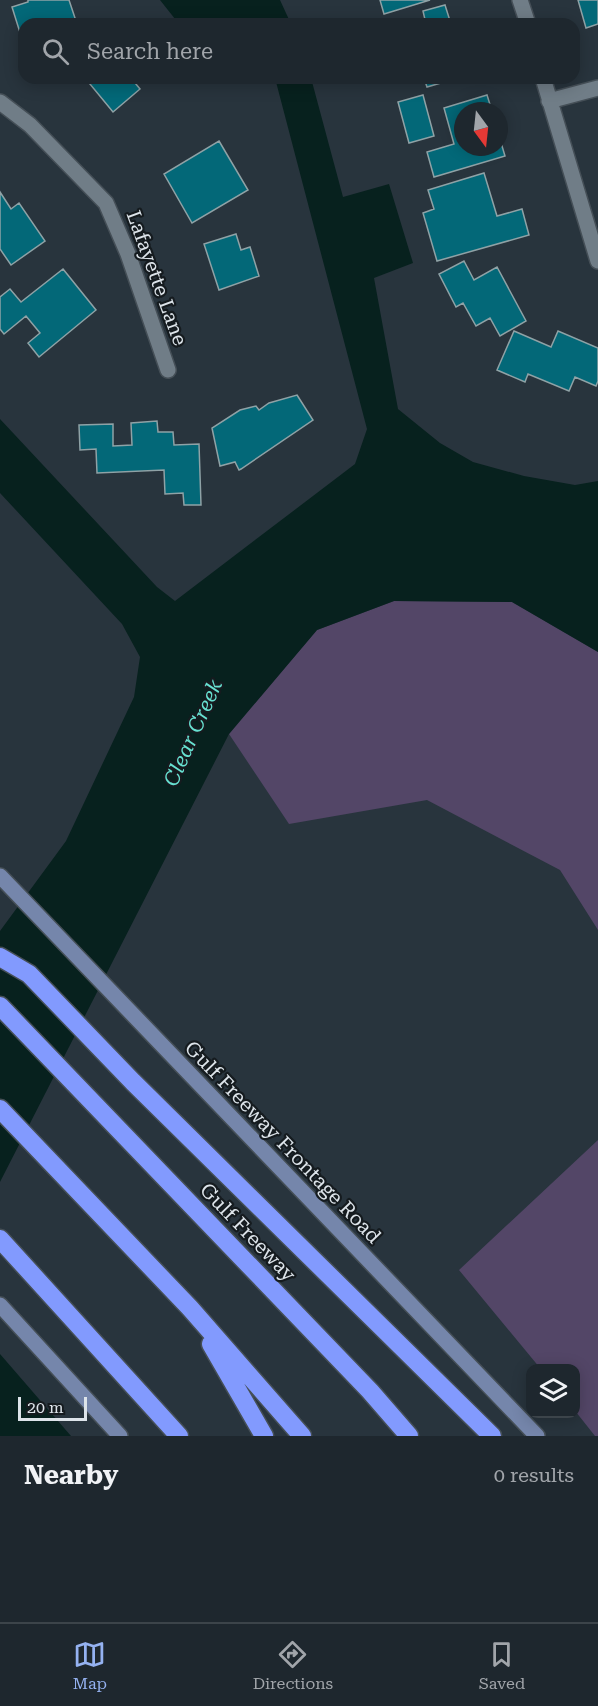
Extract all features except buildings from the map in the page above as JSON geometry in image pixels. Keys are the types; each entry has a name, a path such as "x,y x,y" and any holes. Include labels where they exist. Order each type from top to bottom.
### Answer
{"highway":[{"path":"0,957 29,974 133,1082 492,1436"},
{"name":"Gulf Freeway","path":"0,1006 370,1391 409,1436"},
{"path":"0,1109 190,1308 302,1436"},
{"path":"0,1239 179,1436"},
{"path":"190,1308 264,1436"}],"main road":[{"name":"Gulf Freeway Frontage Road","path":"0,876 537,1436"},
{"path":"0,1305 120,1436"}],"street":[{"path":"520,0 526,18"},
{"path":"545,84 598,261"},
{"path":"549,101 598,88"},
{"name":"Lafayette Lane","path":"0,102 30,125 106,203 128,254 168,370"}],"shaded area":[{"path":"394,601 512,602 598,652 598,930 560,870 427,800 289,824 229,734 317,630"},
{"path":"598,1140 598,1436 595,1436 580,1417 580,1364 537,1364 459,1270"}],"water":[{"path":"160,0 280,0 288,18 174,18"},
{"name":"Clear Creek","path":"277,84 313,84 343,197 389,184 413,263 374,278 398,409 440,443 473,462 524,476 575,485 598,481 598,652 512,602 394,601 317,630 229,734 0,1182 0,931 66,841 134,697 140,657 122,624 0,493 0,419 157,587 175,601 355,464 367,429"},
{"path":"0,1354 71,1436 0,1436"}]}
